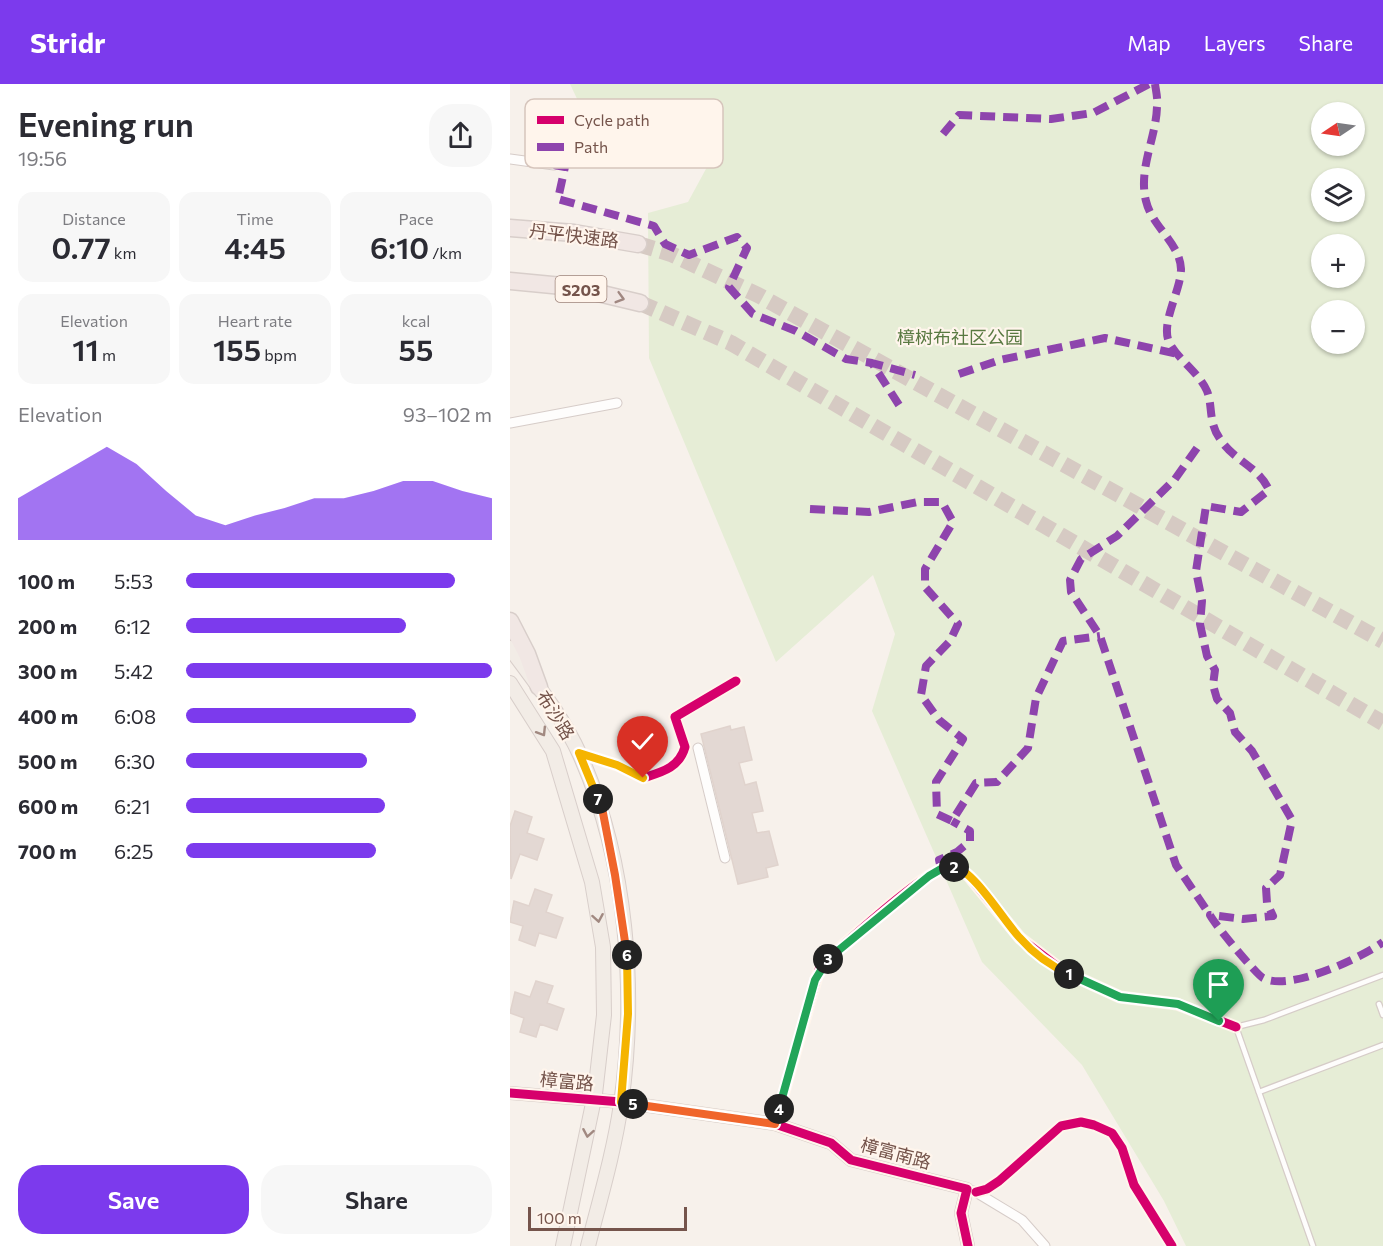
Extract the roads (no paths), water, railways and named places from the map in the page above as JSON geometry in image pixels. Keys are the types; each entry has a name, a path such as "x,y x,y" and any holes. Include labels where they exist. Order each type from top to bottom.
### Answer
{"highway":[{"path":"510,220 574,232"},
{"name":"丹平快速路","path":"510,228 574,232 638,244"},
{"name":"S203","path":"514,281 573,287 640,303"},
{"path":"510,621 527,654 539,687"}],"main road":[{"name":"布沙路","path":"510,648 539,687 579,753 603,813 627,946 628,1014 621,1102 588,1246"},
{"name":"布沙路","path":"510,684 553,751 592,882 603,947 604,1015 594,1100 563,1246"},
{"path":"604,1015 628,1014"}],"street":[{"path":"510,159 525,161"},
{"path":"510,423 617,403"},
{"path":"579,753 617,765 643,778 669,769 678,763 685,747 675,717 736,681"},
{"path":"698,748 725,858"},
{"path":"775,1124 819,970 827,960 897,901 929,876 950,866 959,868 969,876 1020,938 1063,971 1120,997 1185,1006 1236,1027"},
{"name":"樟富路","path":"510,1093 621,1102"},
{"name":"樟富南路","path":"621,1102 775,1124 831,1143 850,1160 972,1190"},
{"path":"972,1190 987,1189 999,1181 1061,1126 1081,1122 1095,1125 1112,1133 1122,1148 1134,1185 1172,1246"},
{"path":"968,1246 961,1214 972,1190"},
{"path":"972,1190 1022,1220 1045,1246"}],"lane":[{"path":"1313,1246 1236,1027 1264,1020 1383,975"},
{"path":"1379,1004 1383,1015"},
{"path":"1259,1092 1383,1045"}],"tunnel":[{"path":"638,244 671,254 758,295 1383,641"},
{"path":"640,303 731,343 1383,723"}],"park label":[{"name":"樟树布社区公园","path":"960,337"}]}
